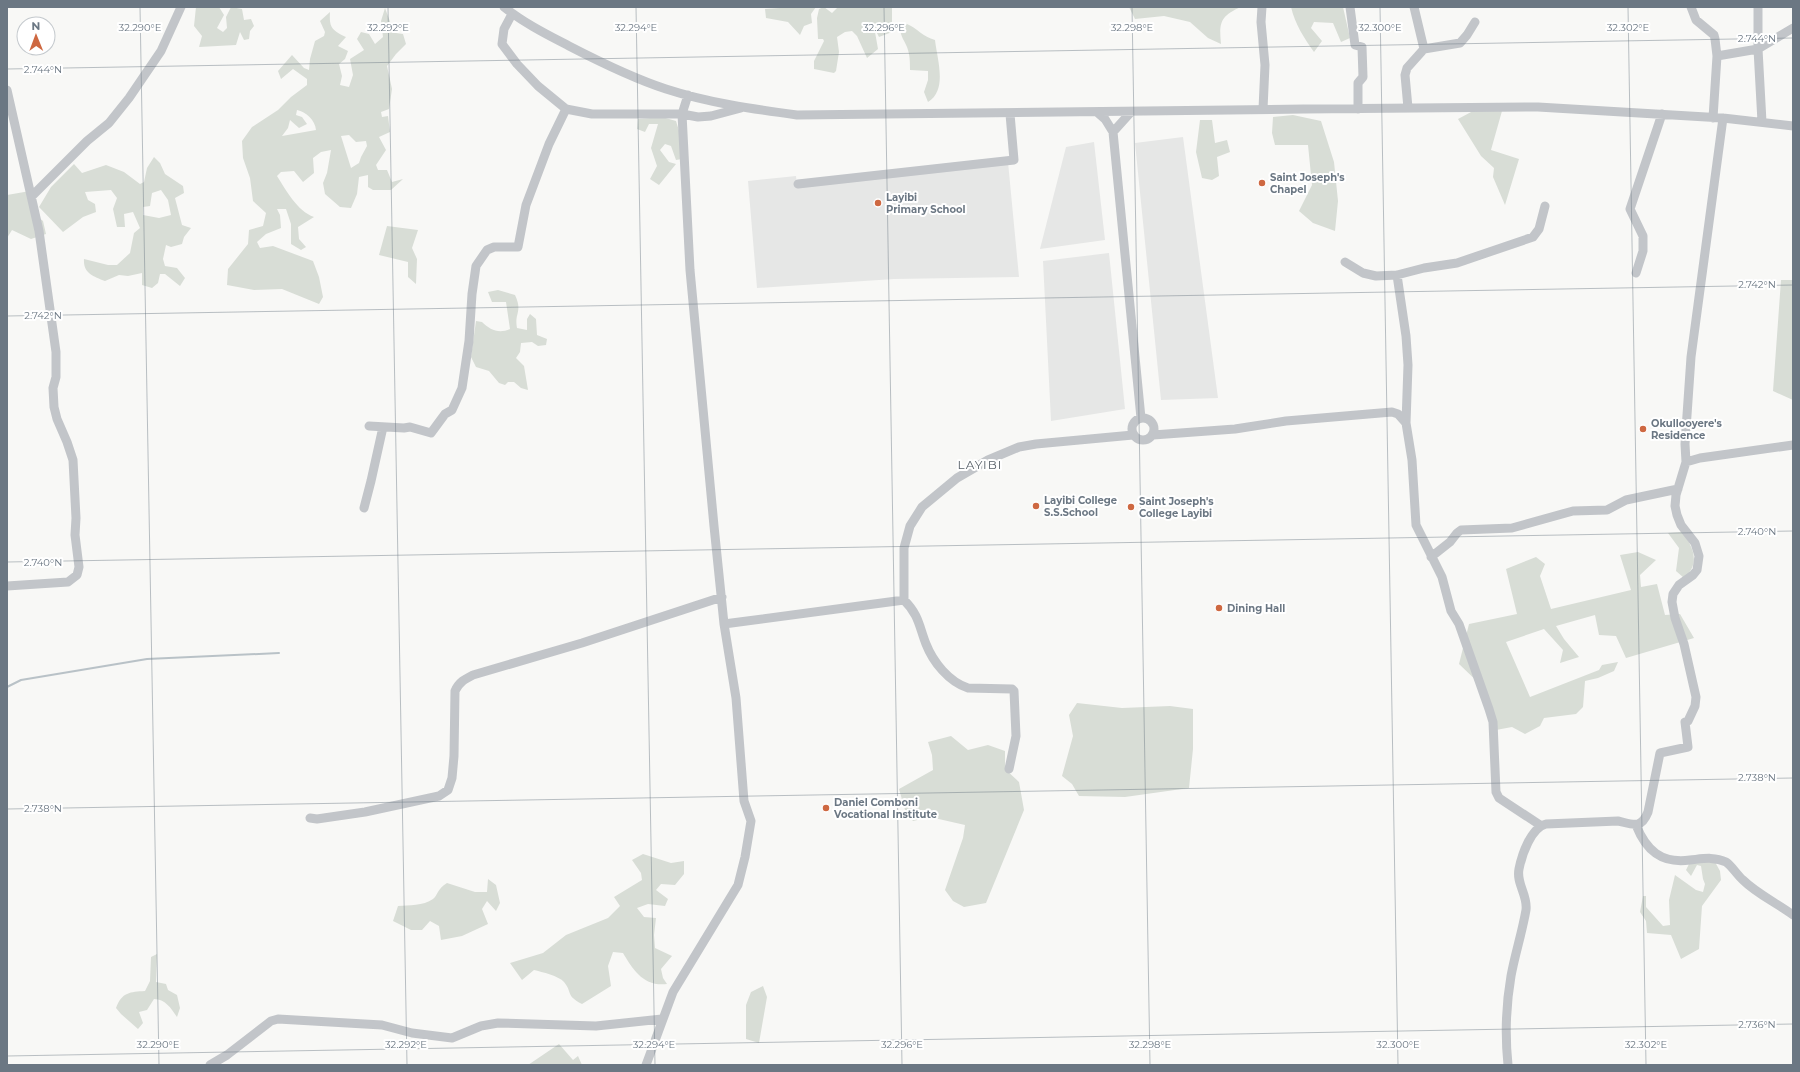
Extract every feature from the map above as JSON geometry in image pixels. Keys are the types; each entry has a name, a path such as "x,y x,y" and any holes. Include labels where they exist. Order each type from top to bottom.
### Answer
{"street":[{"path":"32,196 87,141 109,123 129,98 161,51 181,7"},
{"path":"504,7 512,14 532,26 598,61 632,76 688,95 744,108 797,116 1358,108 1538,108 1662,114 1793,126"},
{"path":"1262,7 1261,22 1265,65 1263,110"},
{"path":"1350,7 1352,13 1354,44 1362,47 1363,77 1358,83 1358,108"},
{"path":"1414,7 1424,49"},
{"path":"1397,275 1408,366 1406,423 1413,466 1416,525 1442,577 1451,610 1459,624 1493,722 1496,792 1499,798 1540,825 1618,821 1636,825 1645,819 1648,812 1660,754 1688,747 1686,722 1688,721 1695,706 1696,697 1684,644 1675,618 1672,602 1673,594 1679,586 1697,570 1699,556 1695,543 1681,525 1675,506 1678,489 1686,462 1685,444 1693,341 1718,118 1717,56 1714,35 1699,24 1691,7"},
{"path":"1758,7 1758,49 1762,122"},
{"path":"512,14 504,29 502,44 517,64 538,86 566,109 592,114 682,114 698,117 711,116 744,108"},
{"path":"1408,108 1406,72 1424,49 1460,43 1467,36 1475,22"},
{"path":"1717,56 1758,49 1793,28"},
{"path":"7,90 39,231 56,352 56,377 53,388 54,407 57,419 73,460 76,518 75,535 79,567 77,575 68,582 7,586"},
{"path":"646,1065 662,1019 674,992 737,887 751,821 744,801 736,698 724,624 690,270 682,114 688,95"},
{"path":"369,426 410,427 432,433 445,414 452,410 457,402 463,382 469,341 472,294 476,266 488,250 494,247 518,247 526,205 549,144 566,109"},
{"path":"1097,112 1105,119 1114,132 1141,418"},
{"path":"1114,132 1131,112"},
{"path":"798,184 1014,160 1010,114"},
{"path":"1636,273 1643,251 1643,236 1630,209 1662,114"},
{"path":"1345,262 1363,273 1376,276 1397,275 1424,268 1456,263 1533,237 1539,229 1545,206"},
{"path":"1153,435 1242,428 1286,421 1392,412 1398,414 1406,423"},
{"path":"1009,769 1016,736 1014,691 1012,689 968,688 951,678 942,670 934,659 926,645 913,609 904,600 904,548 910,526 922,507 957,478 988,460 1019,447 1132,435 1135,438 1144,441 1148,440 1153,435 1154,430 1151,421 1141,418 1134,421 1131,428 1132,435"},
{"path":"364,508 383,427"},
{"path":"1685,444 1700,458"},
{"path":"1686,462 1700,458 1793,445"},
{"path":"1431,557 1450,542 1456,533 1461,530 1512,528 1573,511 1606,510 1626,500 1678,489"},
{"path":"310,818 316,819 365,812 439,796 448,790 452,778 454,756 454,691 462,680 473,675 635,626 722,596"},
{"path":"724,624 904,600"},
{"path":"1508,1065 1506,1044 1511,976 1526,901 1518,880 1518,871 1528,844 1540,825"},
{"path":"1636,825 1641,838 1650,850 1660,856 1674,861 1702,858 1726,862 1743,881 1793,915"},
{"path":"210,1065 271,1021 278,1019 382,1025 412,1033 452,1038 481,1026 498,1023 596,1026 662,1019"}],"shaded area":[{"path":"196,7 219,7 224,15 217,28 223,32 227,28 226,17 231,7 242,9 244,20 251,19 254,26 250,31 249,39 244,40 240,32 236,45 199,47 202,36 194,26"},
{"path":"816,7 811,14 812,23 804,26 800,35 788,22 766,18 765,9"},
{"path":"824,7 832,13 838,7 892,7 892,32 879,37 873,25 864,27 863,33 875,32 878,49 867,58 857,36 852,31 845,32 837,37 839,52 836,71 834,73 814,69 814,61 824,41 823,39 818,39 817,18 819,9"},
{"path":"1129,7 1241,7 1234,10 1222,21 1220,31 1221,44 1208,38 1190,22 1164,16 1135,19"},
{"path":"1291,7 1343,7 1350,38 1341,42 1333,23 1314,22 1311,28 1322,41 1314,52 1300,31"},
{"path":"385,8 392,27 396,33 403,34 406,44 387,66 392,89 389,109 381,112 382,117 388,116 390,132 379,137 386,150 376,165 378,170 387,170 392,182 403,179 391,190 373,190 368,187 368,175 359,177 357,194 351,208 340,207 325,194 323,183 327,173 331,150 321,152 313,158 314,173 303,182 294,171 281,172 277,176 292,200 302,210 314,217 298,227 299,239 306,247 301,250 291,244 291,224 286,209 277,209 280,215 281,228 266,234 257,242 260,248 273,246 313,261 319,277 323,297 319,304 282,289 254,290 227,285 228,269 248,244 249,230 263,226 266,213 253,201 250,178 243,158 242,141 252,127 278,110 291,97 307,85 307,79 293,69 281,79 278,71 292,55 304,68 309,70 310,59 315,41 324,36 325,32 320,21 330,12 330,22 332,28 346,37 338,46 348,51 345,59 339,64 342,76 340,85 349,87 353,75 350,59 364,50 357,39 361,32 369,34 375,44 383,37 381,21","holes":["297,110 310,117 316,130 282,136 288,128 290,120 299,128 307,124 302,117 296,115","349,135 356,142 366,141 367,146 359,163 351,168 341,136"]},
{"path":"907,24 927,37 935,40 940,82 934,97 928,102 924,92 928,80 928,71 910,70 909,53 900,29"},
{"path":"1473,111 1502,111 1491,150 1519,159 1505,205 1493,177 1494,168 1481,156 1458,119"},
{"path":"1293,115 1321,121 1334,162 1338,201 1335,231 1313,223 1299,211 1312,185 1308,145 1275,145 1272,133 1273,117"},
{"path":"662,117 676,121 680,134 682,159 676,160 671,146 665,144 660,150 669,162 676,164 659,185 650,179 657,166 651,148 658,124 649,124 645,132 637,129 638,119"},
{"path":"1200,120 1212,120 1215,143 1227,140 1230,152 1217,157 1219,176 1212,180 1202,178 1196,152"},
{"path":"1183,137 1218,398 1161,400 1135,143"},
{"path":"1094,142 1105,240 1040,249 1066,147"},
{"path":"154,157 160,163 165,174 183,186 184,193 175,198 182,225 191,228 184,237 182,244 171,247 166,245 163,259 165,266 177,268 185,278 180,286 165,274 160,274 158,283 152,288 142,285 142,273 128,276 119,275 105,281 93,276 87,271 84,264 84,259 108,265 117,265 130,253 134,233 140,228 133,212 124,214 125,227 117,227 113,209 117,198 111,190 85,192 88,200 95,204 96,212 83,217 63,232 39,207 51,187 74,164 82,173 106,165 124,172 140,184 144,182 147,168","holes":["161,190 168,200 171,215 159,218 143,215 143,207 150,206 152,193"]},
{"path":"1008,162 1019,277 894,279 757,288 748,181 796,176 797,186"},
{"path":"30,191 33,213 43,221 46,234 31,239 12,230 7,238 7,195"},
{"path":"387,226 418,230 412,248 417,259 416,284 408,277 408,262 379,255"},
{"path":"1109,253 1125,409 1051,421 1043,261"},
{"path":"1781,280 1793,280 1793,400 1773,391"},
{"path":"498,290 515,295 518,305 516,323 517,328 527,330 527,319 530,314 536,319 537,335 547,339 546,345 538,346 532,342 521,343 520,352 516,358 524,366 528,390 521,388 514,382 508,382 505,385 499,383 489,371 476,367 471,357 476,321 482,322 488,327 498,331 510,329 506,302 492,302 488,292"},
{"path":"1683,532 1694,555 1692,567 1684,578 1676,571 1679,548 1668,533"},
{"path":"1638,552 1656,560 1640,575 1641,587 1657,584 1665,615 1680,614 1694,638 1626,658 1616,636 1599,635 1595,615 1556,626 1564,639 1579,657 1560,663 1563,650 1544,629 1506,642 1530,697 1599,670 1602,665 1618,662 1614,671 1598,678 1585,681 1583,707 1576,714 1544,718 1540,726 1525,734 1512,727 1496,730 1484,688 1459,664 1469,624 1517,614 1506,569 1536,557 1545,564 1540,576 1551,609 1631,590 1620,555"},
{"path":"1077,703 1122,708 1170,706 1193,709 1193,749 1189,788 1125,797 1079,796 1072,784 1062,776 1073,736 1069,715"},
{"path":"951,736 968,750 988,745 1005,751 1005,769 1019,782 1024,810 986,903 964,907 953,901 945,890 963,838 965,825 930,817 913,821 905,810 899,789 933,770 932,755 928,742"},
{"path":"643,854 671,863 684,861 684,874 675,885 661,884 656,890 668,899 665,906 648,904 637,908 644,917 656,918 654,935 655,948 672,956 661,969 663,978 667,984 652,983 646,980 635,971 623,953 613,952 608,966 611,986 582,1004 571,996 567,986 562,980 554,976 534,970 522,980 510,963 543,953 566,935 608,918 620,906 614,897 642,880 641,873 632,860"},
{"path":"1693,862 1715,862 1720,871 1721,880 1702,906 1699,949 1681,959 1671,935 1647,933 1646,921 1640,912 1643,896 1646,896 1646,907 1663,926 1670,925 1669,900 1675,875 1696,890 1703,892 1705,884 1701,866 1697,865 1691,876 1686,870 1689,864"},
{"path":"488,879 496,885 500,903 496,911 487,901 482,909 488,924 462,936 441,940 439,926 430,921 422,930 411,930 393,921 398,906 425,903 433,899 441,887 447,883 475,892 487,892"},
{"path":"157,954 156,982 166,984 168,990 177,995 180,1008 177,1017 165,1002 154,999 147,1010 139,1012 143,1023 138,1029 116,1008 121,999 127,994 145,991 150,981 151,957"},
{"path":"763,986 767,997 759,1043 746,1039 746,1005 751,992"},
{"path":"559,1044 573,1060 578,1056 582,1065 528,1065"}],"waterway":[{"path":"7,687 21,680 147,659 279,653"}],"place":[{"name":"Saint Joseph's Chapel","path":"1262,183"},
{"name":"Layibi Primary School","path":"878,203"},
{"name":"Okullooyere's Residence","path":"1643,429"},
{"name":"Layibi College S.S.School","path":"1036,506"},
{"name":"Saint Joseph's College Layibi","path":"1131,507"},
{"name":"Dining Hall","path":"1219,608"},
{"name":"Daniel Comboni Vocational Institute","path":"826,808"}],"district":[{"name":"LAYIBI","path":"980,465"}]}
